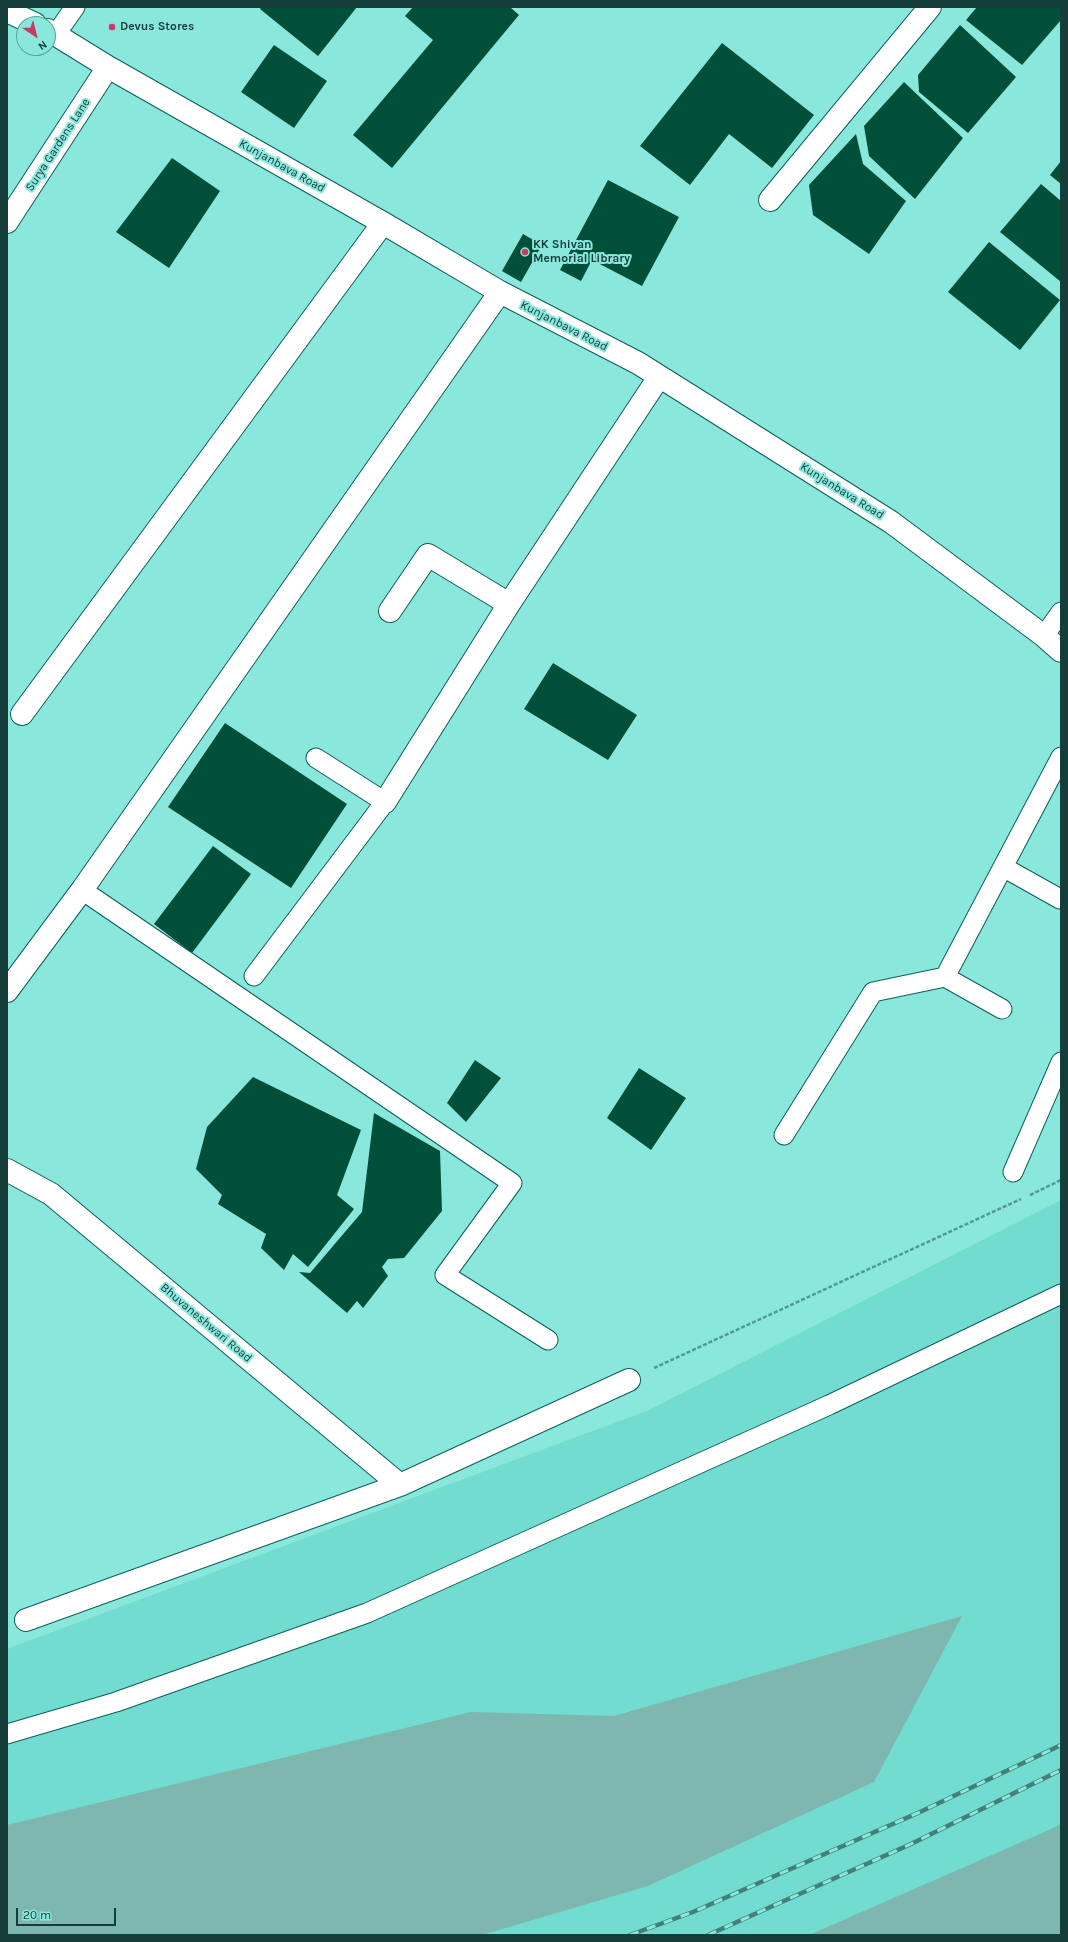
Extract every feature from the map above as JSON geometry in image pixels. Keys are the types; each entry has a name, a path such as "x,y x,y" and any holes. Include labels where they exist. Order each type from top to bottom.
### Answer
{"street":[{"path":"770,200 930,7"},
{"path":"7,11 18,16"},
{"name":"Kunjanbava Road","path":"56,35 108,68 382,223 500,292 638,363 891,522 1044,636 1061,651"},
{"name":"Surya Gardens Lane","path":"7,222 108,68"},
{"path":"22,714 382,223"},
{"path":"7,992 82,890 500,292"},
{"path":"385,802 509,604 659,377"},
{"path":"390,611 428,555 509,604"},
{"name":"Bhuvaneshwari Road","path":"7,1170 51,1194 400,1485"},
{"path":"26,1620 400,1485 630,1380"}],"lane":[{"path":"56,28 75,7"},
{"path":"1044,636 1061,612"},
{"path":"945,977 1061,757"},
{"path":"254,976 385,802 316,758"},
{"path":"1003,867 1060,900"},
{"path":"82,890 512,1183 445,1275 548,1340"},
{"path":"784,1135 872,992 945,977 1002,1009"},
{"path":"1013,1172 1061,1062"},
{"path":"7,1734 116,1702 367,1612 828,1405 1061,1294"}],"path":[{"path":"1030,1195 1061,1180"},
{"path":"630,1380 1022,1198"}],"shaded area":[{"path":"1061,1200 1061,1935 7,1935 7,1649 649,1410"},
{"path":"962,1616 874,1782 648,1886 482,1935 7,1935 7,1825 471,1712 614,1716"},
{"path":"1061,1824 1061,1935 809,1935 1049,1830"}],"building":[{"path":"261,7 357,7 318,56 260,9"},
{"path":"413,7 510,7 519,15 392,168 353,135 433,40 405,16"},
{"path":"977,7 1059,7 1061,9 1061,20 1022,65 966,20"},
{"path":"960,25 1016,77 968,133 919,92 918,75"},
{"path":"722,43 814,115 772,168 729,134 690,185 640,146"},
{"path":"274,45 327,81 294,128 241,92"},
{"path":"904,82 963,138 915,199 869,156 864,126"},
{"path":"856,134 863,164 906,201 869,254 813,215 809,185"},
{"path":"172,158 220,191 169,268 116,232"},
{"path":"1061,161 1061,184 1050,175"},
{"path":"608,180 679,217 642,286 592,260 581,281 560,270"},
{"path":"1041,184 1061,201 1061,282 1000,232"},
{"path":"523,234 542,245 521,282 502,271"},
{"path":"989,242 1060,300 1020,350 948,292"},
{"path":"553,663 637,715 608,760 524,709"},
{"path":"225,723 347,804 291,888 168,807"},
{"path":"213,846 251,874 192,953 154,924"},
{"path":"475,1060 501,1078 466,1122 447,1103"},
{"path":"639,1068 686,1098 651,1150 607,1118"},
{"path":"253,1077 361,1130 337,1195 354,1209 308,1267 293,1254 284,1270 261,1248 266,1234 218,1204 222,1195 196,1169 207,1127"},
{"path":"374,1113 440,1151 442,1211 404,1258 388,1259 382,1267 388,1276 363,1308 357,1301 347,1313 299,1272 310,1273 362,1212"}],"railway":[{"path":"630,1935 693,1912 920,1812 1061,1745"},
{"path":"708,1935 911,1844 1061,1770"}],"place":[{"name":"Devus Stores","path":"112,27"},
{"name":"KK Shivan Memorial Library","path":"525,252"}]}
